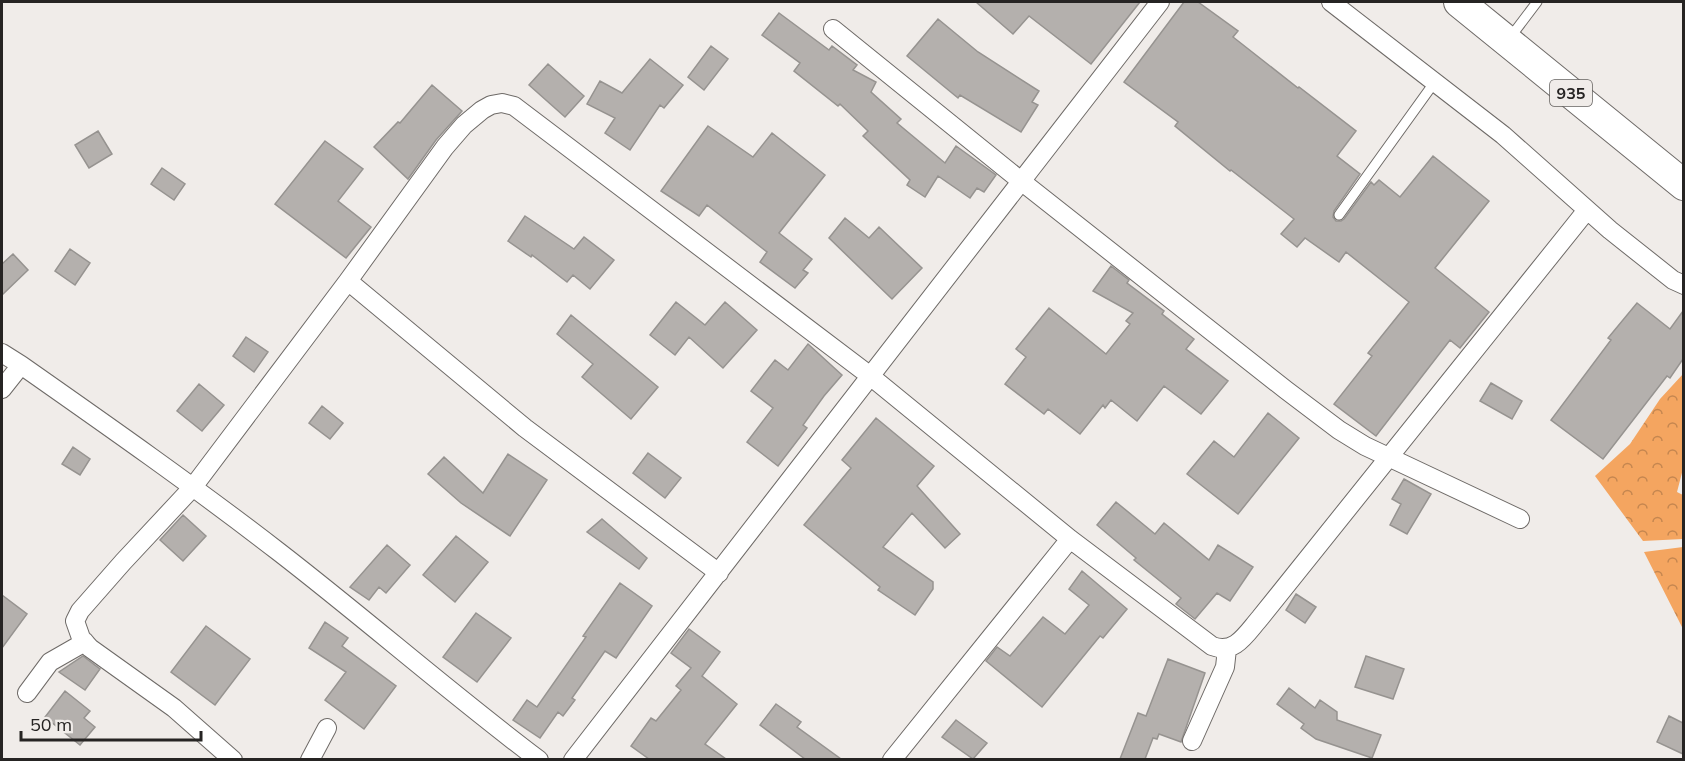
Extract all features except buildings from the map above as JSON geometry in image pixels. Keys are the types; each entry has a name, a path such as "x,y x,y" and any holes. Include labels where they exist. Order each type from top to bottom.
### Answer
{"main road":[{"name":"935","path":"1459,2 1683,185"}],"street":[{"path":"573,759 1160,2"},
{"path":"1331,2 1503,135 1587,210 1673,280 1683,285"},
{"path":"834,28 1021,181 1339,430 1365,446 1520,519"},
{"path":"233,759 174,708 90,648 77,629 75,621 80,611 123,562 193,487 348,281 445,147 475,116 491,105 502,103 514,106 869,375 1070,539 1212,646 1227,649 1240,640 1260,618 1587,210"},
{"path":"348,281 525,428 719,573"},
{"path":"2,353 193,487 326,589 483,717 539,759"},
{"path":"2,389 21,365"},
{"path":"892,759 1070,539"},
{"path":"27,693 50,662 85,642"},
{"path":"1192,741 1225,667 1227,649"},
{"path":"310,759 327,728"}],"lane":[{"path":"1508,41 1537,2"},
{"path":"1339,215 1434,83"}],"green space":[{"path":"1683,374 1684,465 1677,492 1683,495 1683,539 1643,541 1595,476 1630,444 1660,399"},
{"path":"1684,547 1683,629 1644,552"}]}
